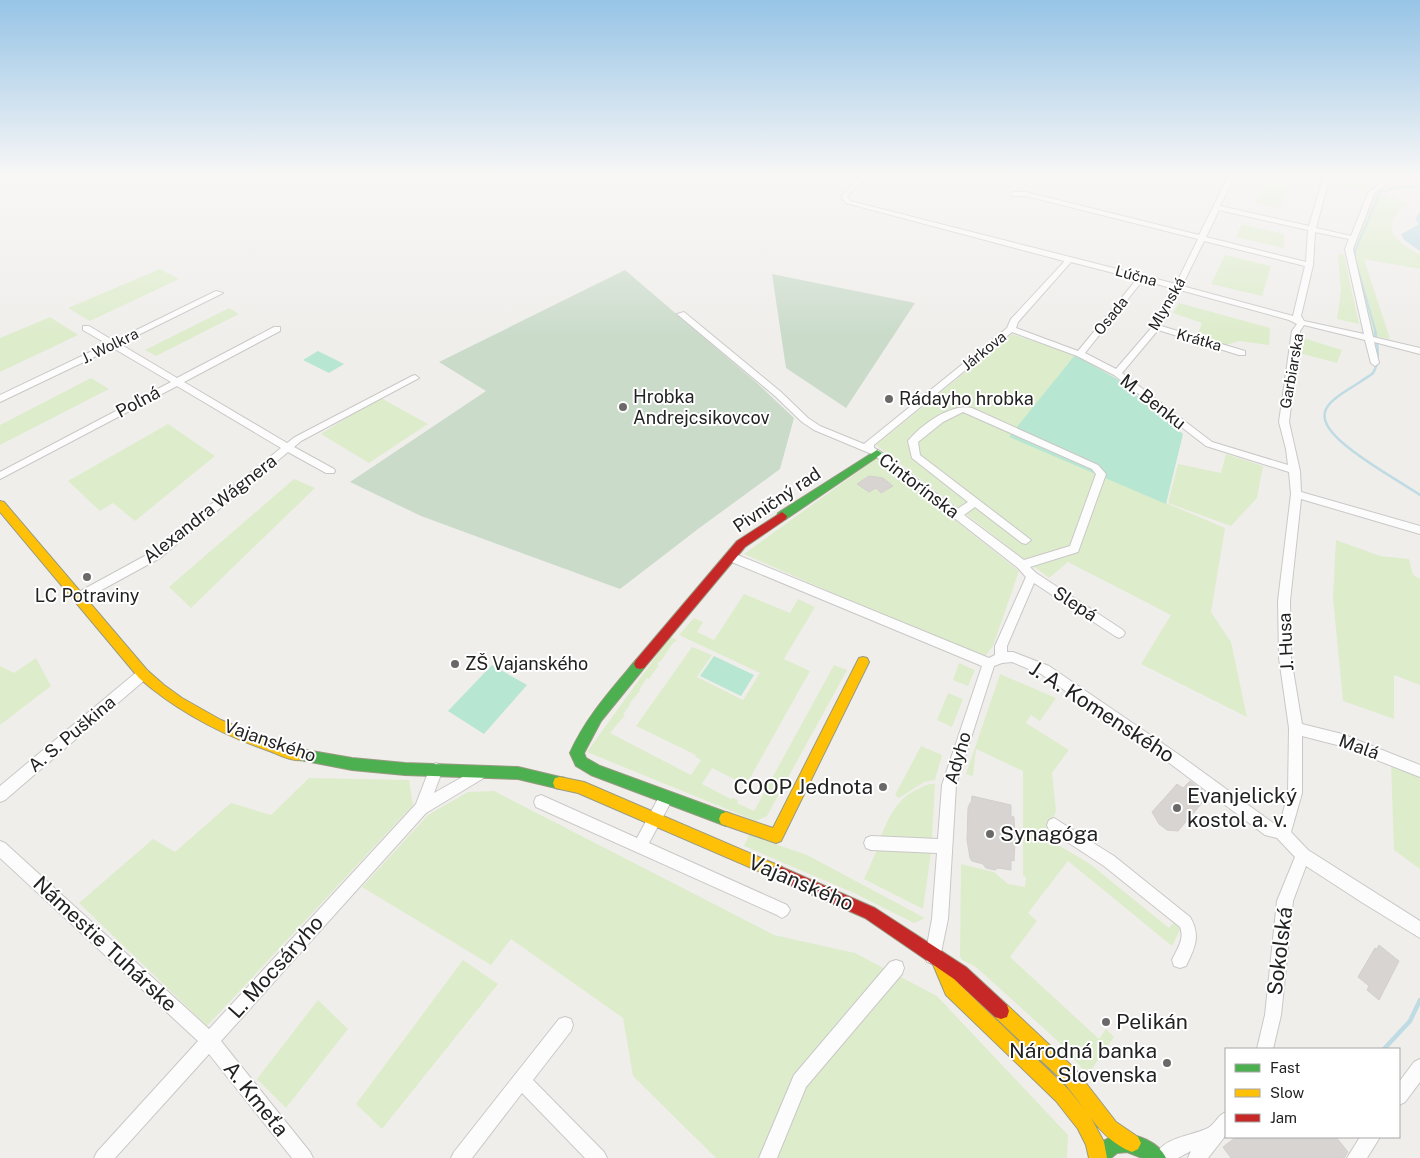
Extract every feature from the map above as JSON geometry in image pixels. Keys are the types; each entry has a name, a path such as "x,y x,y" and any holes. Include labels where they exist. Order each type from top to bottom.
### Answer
{"main road":[{"name":"Pivničný rad","path":"668,631 741,544 873,452"},
{"name":"Vajanského","path":"0,505 143,674 162,692 184,708 282,750 305,756 352,764 518,773 579,787 862,909 907,936 936,959 960,973 1069,1075 1110,1128 1132,1143 1143,1147 1157,1158"},
{"name":"Vajanského","path":"668,631 594,720 577,753 581,762 596,771 666,798 776,836 863,662"},
{"name":"Vajanského","path":"936,959 952,989 1062,1095 1084,1123 1095,1142 1098,1158"},
{"name":"Vajanského","path":"1098,1158 1106,1147 1112,1144 1132,1143"}],"street":[{"name":"Lúčna","path":"946,229 1142,277 1290,317 1302,323 1309,322 1420,351"},
{"path":"1165,229 1309,265"},
{"name":"Mlynská","path":"1117,373 1156,327 1178,287 1205,229"},
{"path":"1312,229 1352,238"},
{"name":"Garbiarska","path":"1292,449 1284,422 1284,410 1291,375 1296,331 1302,323 1297,316 1309,265 1312,229"},
{"path":"1356,229 1350,249 1351,256 1375,363"},
{"path":"1011,329 1014,321 1067,264 1068,260"},
{"name":"Osada","path":"1080,354 1142,277"},
{"name":"J. Wolkra","path":"0,399 219,293"},
{"name":"Cintorínska","path":"681,314 778,394 805,420 817,428 873,452 1022,565 1032,576"},
{"name":"Krátka","path":"1156,327 1242,353"},
{"name":"Alexandra Wágnera","path":"86,328 330,471"},
{"name":"Poľná","path":"0,476 277,328"},
{"name":"M. Benku","path":"1011,329 1080,354 1117,373 1204,441 1295,471"},
{"name":"Járkova","path":"873,452 869,444 1011,329"},
{"name":"Alexandra Wágnera","path":"79,597 156,555 287,447 316,429 415,378"},
{"path":"1022,565 1074,549 1101,474 1096,467 963,408 954,410 913,441 915,456 1026,540"},
{"name":"J. Husa","path":"1281,831 1286,828 1295,793 1296,728 1285,658 1284,601 1296,494 1292,449"},
{"path":"1296,494 1420,530"},
{"path":"956,514 975,502"},
{"name":"J. A. Komenského","path":"731,557 995,661 1012,657 1046,670 1173,758 1270,830 1281,831 1303,855 1420,930"},
{"name":"Adyho","path":"936,959 946,846 949,785 995,661 1032,576"},
{"name":"Slepá","path":"1032,576 1119,632"},
{"name":"A. S. Puškina","path":"0,795 143,674"},
{"name":"Malá","path":"1296,728 1342,740 1420,771"},
{"name":"L. Mocsáryho","path":"103,1158 421,808 436,769"},
{"path":"421,808 484,771"},
{"path":"640,846 666,798"},
{"name":"Vajanského","path":"541,802 782,910"},
{"path":"1054,825 1109,861 1185,922 1190,930 1190,942 1180,960"},
{"path":"871,843 946,846"},
{"name":"Námestie Tuhárske","path":"0,848 209,1040"},
{"name":"Sokolská","path":"1267,1041 1285,901 1303,855"},
{"path":"768,1158 800,1081 896,968"},
{"path":"460,1158 565,1025"},
{"name":"A. Kmeťa","path":"209,1040 304,1158"},
{"path":"1400,1095 1420,1068"},
{"path":"522,1081 598,1158"},
{"path":"1196,1158 1225,1122"},
{"path":"1163,1158 1179,1146 1214,1135"},
{"path":"1356,1158 1370,1138"}],"green space":[{"path":"1240,229 1263,229 1284,234 1284,248 1236,237"},
{"path":"1358,229 1392,229 1396,238 1420,255 1420,269 1364,259 1390,339 1369,335 1349,250"},
{"path":"1338,254 1344,255 1359,324 1337,319 1341,291"},
{"path":"1225,255 1271,266 1262,296 1211,284"},
{"path":"160,269 179,279 90,321 68,308"},
{"path":"625,270 757,383 794,418 780,469 620,589 421,516 350,482 486,391 439,362"},
{"path":"772,274 915,303 846,408 786,368"},
{"path":"1179,303 1270,328 1269,345 1239,341 1226,345 1197,336 1202,323 1173,313"},
{"path":"229,308 239,314 156,356 145,350"},
{"path":"50,317 78,335 0,372 0,338"},
{"path":"1012,334 1075,355 1010,437 1225,528 1211,612 1231,642 1247,717 1141,664 1171,615 1068,562 1049,578 876,445"},
{"path":"1300,337 1342,350 1337,363 1299,353"},
{"path":"318,351 344,364 329,373 303,360"},
{"path":"1075,355 1117,379 1183,434 1166,504 1009,437"},
{"path":"91,378 109,389 0,445 0,425"},
{"path":"379,397 428,424 369,463 321,434"},
{"path":"168,424 215,456 135,521 113,503 100,511 68,481"},
{"path":"1226,454 1263,466 1257,498 1231,526 1168,503 1178,464 1221,473"},
{"path":"877,458 1019,571 993,646 983,659 744,554"},
{"path":"294,479 315,488 191,608 169,587"},
{"path":"1336,540 1380,556 1409,559 1413,575 1420,579 1420,685 1394,675 1394,719 1343,701 1333,598"},
{"path":"744,594 790,613 798,599 815,607 784,659 810,671 746,785 712,768 702,784 731,799 738,800 737,803 754,811 834,665 847,670 767,816 756,821 587,752 670,637 677,640 657,664 659,665 649,679 647,678 640,691 629,704 623,714 625,715 610,733 691,775 701,760 695,757 696,755 636,726 692,647 712,655 697,677 743,700 760,673 679,635 694,618 703,622 697,632 714,640"},
{"path":"714,656 754,675 741,696 700,676"},
{"path":"36,658 51,686 0,725 0,666 14,673"},
{"path":"959,663 975,670 968,686 953,680"},
{"path":"492,665 527,685 484,734 448,711"},
{"path":"1000,674 1056,698 1040,721 1031,715 1026,723 1069,750 1052,773 1056,811 1045,837 1090,864 1169,928 1174,922 1180,930 1172,946 1068,861 1028,913 1037,921 1010,957 1099,1039 1106,1029 1114,1037 1089,1073 1085,1072 1061,1044 976,967 962,960 960,956 961,864 994,872 1008,884 1025,887 1026,877 1023,876 1023,771 976,749 973,776 966,774"},
{"path":"948,693 963,699 952,727 937,720"},
{"path":"921,746 942,755 935,780 924,782 899,798 895,795"},
{"path":"1391,764 1420,776 1420,869 1394,850"},
{"path":"309,778 409,780 413,805 207,1026 79,903 153,839 175,852 231,803 271,815"},
{"path":"935,784 932,838 888,840 882,838 881,836 889,818 898,804 919,788"},
{"path":"494,791 774,935 855,953 937,996 1068,1135 1067,1158 716,1158 633,1076 623,1018 511,939 491,965 362,887 428,815 468,792"},
{"path":"749,835 807,855 925,918 914,923 854,893 744,846"},
{"path":"877,850 931,853 923,909 864,879"},
{"path":"463,960 498,984 382,1129 356,1104"},
{"path":"318,1000 348,1029 286,1108 257,1079"}],"water":[{"path":"1410,229 1420,229 1420,251 1404,240 1401,234"}],"building":[{"path":"869,476 883,478 893,486 881,493 876,488 869,492 857,484"},
{"name":"Evanjelický kostol a. v.","path":"1190,781 1203,791 1196,798 1202,803 1178,831 1167,830 1159,824 1152,812 1177,784 1183,788"},
{"name":"Synagóga","path":"972,796 1011,805 1011,816 1014,817 1015,839 1014,861 1011,860 1011,870 986,868 983,864 972,861 970,858 967,840 968,808"},
{"path":"1379,945 1399,961 1379,1000 1367,990 1369,986 1358,977 1375,948 1377,949"},
{"path":"1235,1138 1337,1138 1348,1152 1344,1158 1231,1158 1223,1147"}],"waterway":[{"path":"1364,229 1355,251 1355,259 1376,333"},
{"path":"1375,332 1378,359 1373,373 1340,395 1326,408 1324,415 1326,423 1333,433 1353,451 1420,495"},
{"path":"1385,1048 1410,1021 1420,1000"}],"traffic: fast":[{"path":"782,516 877,453"},
{"path":"640,664 605,706 589,729 577,753 581,762 596,771 726,819"},
{"path":"300,755 352,764 405,769 518,773 560,783"},
{"path":"1098,1158 1105,1151 1119,1143 1134,1144 1157,1158"}],"traffic: slow":[{"path":"0,505 143,674 178,701 217,724 258,742 300,755"},
{"path":"726,819 776,836 863,662"},
{"path":"560,783 579,787 777,872"},
{"path":"940,962 952,989 1062,1095 1084,1123 1095,1142 1098,1158"},
{"path":"1001,1011 1069,1075 1110,1128 1132,1143"}],"traffic: jam":[{"path":"640,664 741,544 782,516"},
{"path":"777,872 870,913 960,973 1001,1011"}],"place":[{"name":"Rádayho hrobka","path":"889,399"},
{"name":"Hrobka Andrejcsikovcov","path":"623,407"},
{"name":"LC Potraviny","path":"87,577"},
{"name":"ZŠ Vajanského","path":"455,664"},
{"name":"COOP Jednota","path":"883,787"},
{"name":"Evanjelický kostol a. v.","path":"1177,808"},
{"name":"Synagóga","path":"990,834"},
{"name":"Pelikán","path":"1106,1022"},
{"name":"Národná banka Slovenska","path":"1167,1063"}]}
